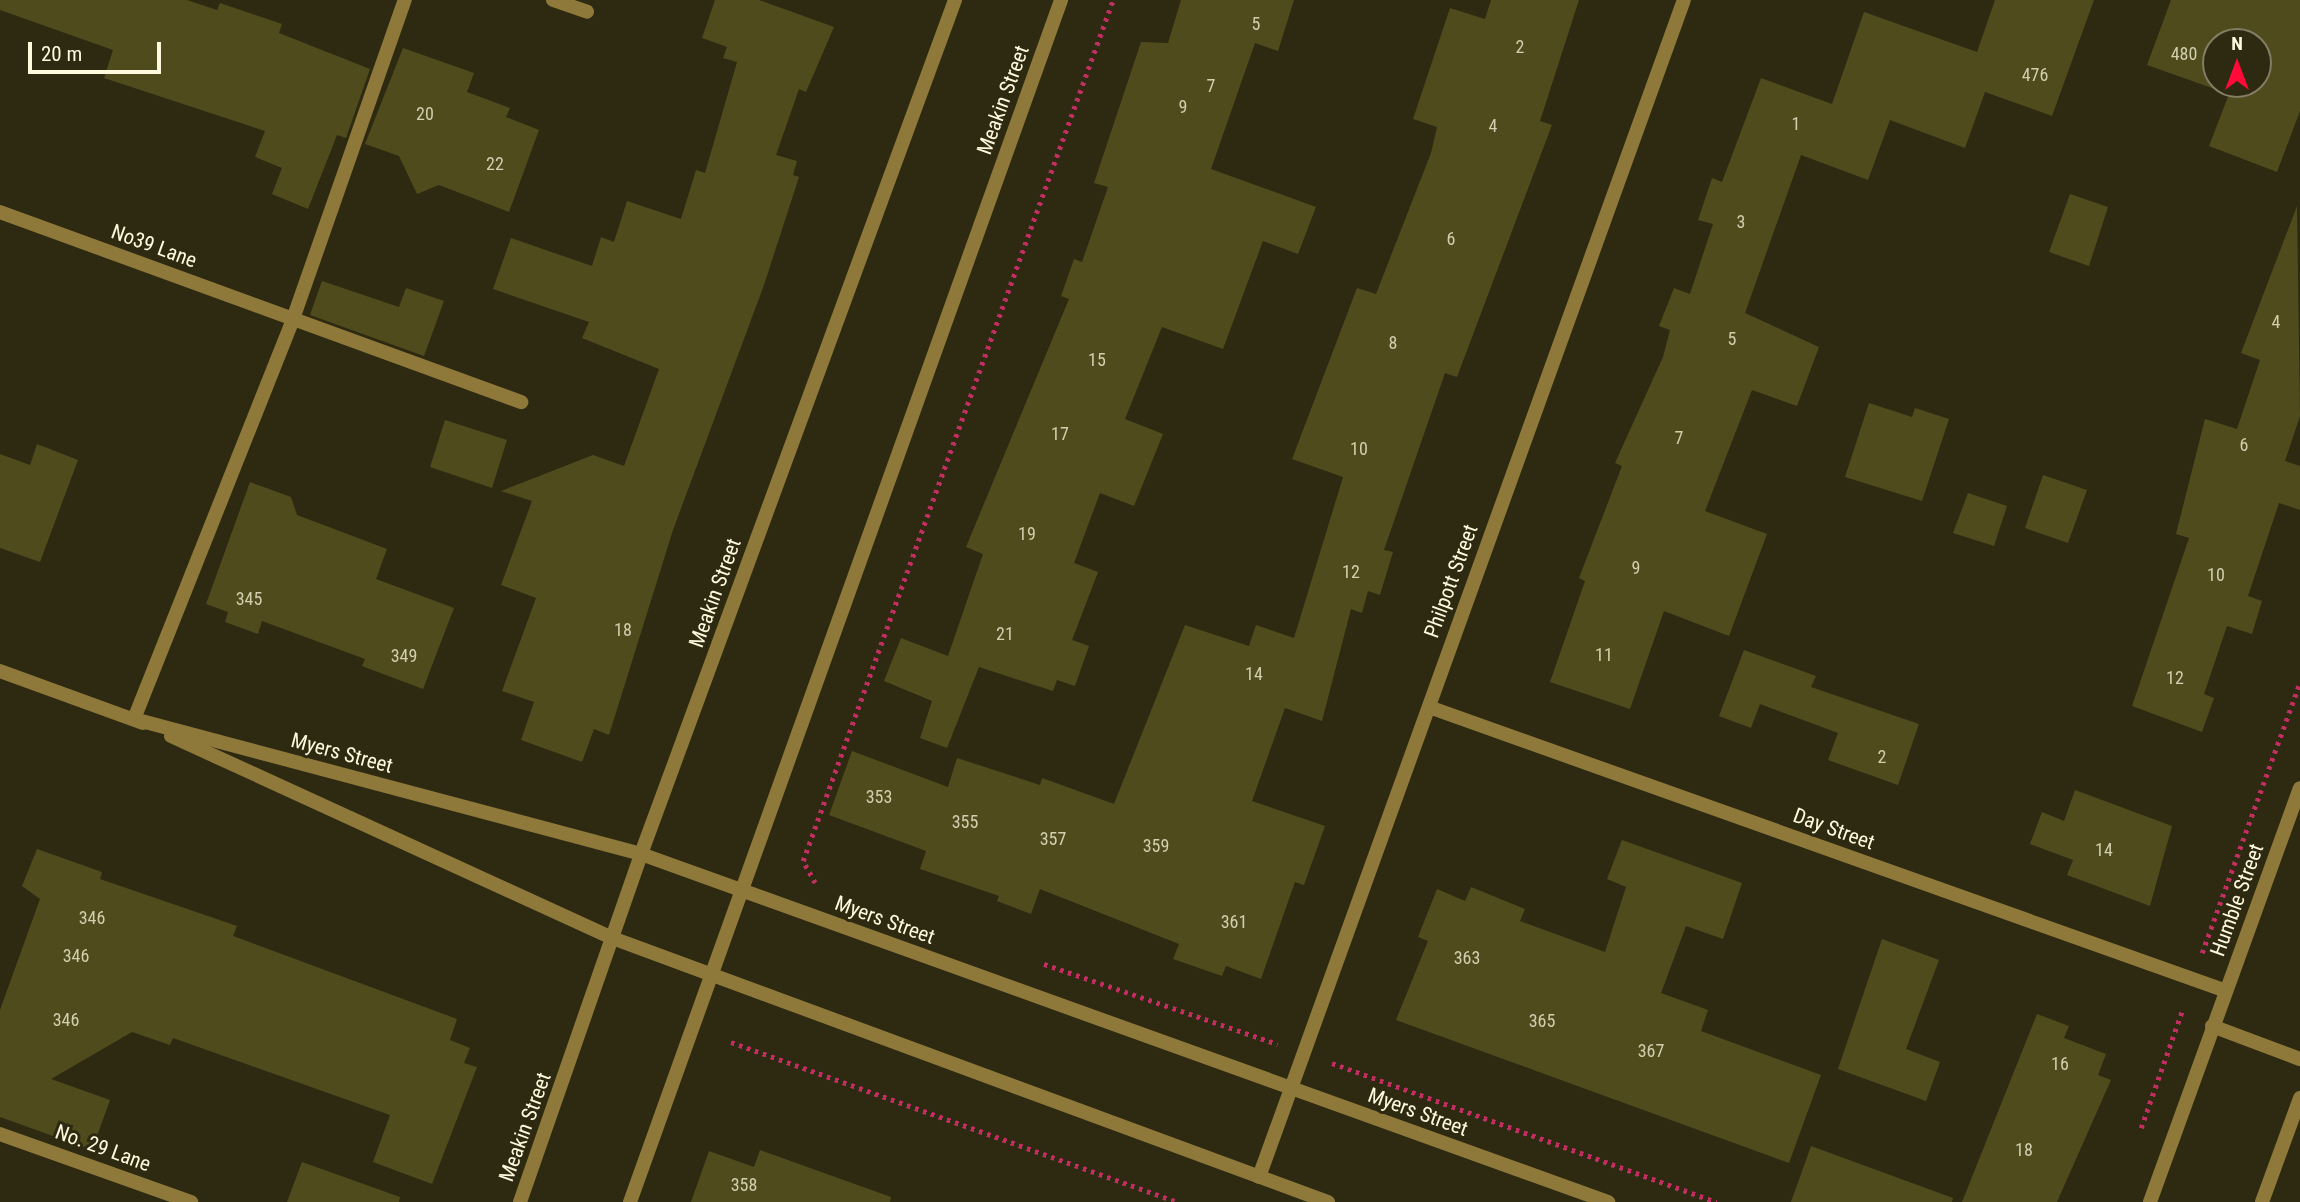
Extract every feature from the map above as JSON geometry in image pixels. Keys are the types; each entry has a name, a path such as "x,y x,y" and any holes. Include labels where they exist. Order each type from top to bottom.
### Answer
{"street":[{"path":"134,719 293,319 405,0"},
{"path":"553,0 587,12"},
{"name":"Meakin Street","path":"520,1202 615,939 641,854 955,0"},
{"name":"Meakin Street","path":"630,1202 738,890 1061,0"},
{"name":"Philpott Street","path":"1259,1177 1684,0"},
{"name":"No39 Lane","path":"0,212 521,402"},
{"name":"Myers Street","path":"0,671 134,719 641,854 1608,1202"},
{"name":"Day Street","path":"1429,707 2226,991"},
{"name":"Myers Street","path":"134,719 615,939 708,976 1328,1202"},
{"name":"Humble Street","path":"2150,1202 2300,788"},
{"path":"2212,1026 2300,1059"},
{"path":"2262,1202 2300,1098"},
{"name":"No. 29 Lane","path":"0,1134 191,1202"}],"path":[{"path":"830,890 817,885 803,861 1113,0"},
{"path":"2138,1136 2300,683"},
{"path":"1040,962 1303,1053 1717,1202"},
{"path":"731,1042 1177,1202"}],"building":[{"path":"0,0 187,0 217,10 220,3 282,24 279,33 370,69 346,138 337,135 308,209 272,194 282,168 255,157 265,131 104,78 113,50 0,10"},
{"path":"715,0 759,0 834,27 806,92 799,89 776,155 797,161 793,175 799,177 764,285 673,530 609,735 594,729 582,762 521,740 534,702 502,691 536,598 501,585 532,501 501,491 593,455 624,466 659,369 582,338 589,322 493,289 511,238 592,266 601,237 614,242 627,201 681,219 696,170 705,173 737,62 723,58 727,47 702,38"},
{"path":"1181,0 1294,0 1278,51 1255,43 1211,169 1316,207 1298,254 1263,241 1223,349 1162,327 1125,419 1163,434 1134,506 1100,493 1074,563 1098,572 1072,640 1089,646 1075,686 1057,680 1053,691 979,667 947,748 920,738 932,701 884,681 901,638 948,656 983,554 966,547 1069,299 1061,296 1074,259 1082,262 1108,187 1094,183 1141,42 1168,43"},
{"path":"1491,0 1579,0 1540,121 1552,125 1457,377 1445,373 1384,550 1393,552 1380,595 1368,591 1362,613 1351,609 1322,721 1285,708 1252,801 1325,826 1304,885 1295,882 1261,979 1226,966 1222,976 1173,959 1179,944 1040,889 1031,914 997,901 999,896 920,869 926,851 829,815 852,751 948,787 957,758 1040,785 1042,778 1114,804 1185,625 1249,646 1256,625 1294,638 1343,477 1292,459 1357,288 1376,294 1431,153 1437,127 1413,119 1450,8 1485,19"},
{"path":"1995,0 2094,0 2052,116 1985,92 1965,148 1890,120 1868,180 1801,155 1745,313 1819,347 1797,406 1752,390 1705,511 1767,534 1729,636 1664,611 1630,709 1550,682 1585,581 1579,578 1622,466 1615,463 1663,357 1670,330 1659,326 1674,288 1690,294 1713,224 1698,220 1712,178 1722,182 1761,78 1832,104 1864,12 1977,52"},
{"path":"2171,0 2300,0 2300,111 2277,172 2209,146 2227,98 2272,98 2272,28 2202,28 2202,84 2147,65"},
{"path":"403,48 474,73 467,92 510,108 506,117 539,130 509,212 439,185 417,194 399,156 365,144"},
{"path":"2070,194 2108,207 2089,266 2049,252"},
{"path":"2297,206 2300,416 2285,461 2300,466 2300,510 2279,503 2248,596 2262,601 2252,634 2227,626 2204,694 2214,698 2202,732 2132,706 2189,538 2176,534 2205,419 2237,429 2260,360 2241,353"},
{"path":"322,281 399,307 406,288 444,301 424,356 310,315"},
{"path":"1869,403 1912,417 1915,408 1949,419 1922,501 1845,477"},
{"path":"445,420 507,440 492,488 430,467"},
{"path":"37,444 78,460 40,562 0,548 0,454 30,465"},
{"path":"2043,475 2087,490 2068,543 2025,528"},
{"path":"250,482 291,497 297,515 387,549 376,579 454,608 423,689 362,666 365,659 262,621 258,634 225,622 228,612 206,604"},
{"path":"1968,493 2007,506 1994,546 1953,533"},
{"path":"1744,650 1816,676 1811,687 1919,724 1898,785 1828,760 1838,733 1760,704 1751,728 1719,716"},
{"path":"2075,790 2172,826 2150,906 2067,875 2073,860 2030,844 2042,812 2064,821"},
{"path":"1622,840 1742,883 1723,939 1686,926 1661,993 1708,1010 1701,1031 1821,1075 1789,1163 1396,1020 1428,941 1418,937 1437,889 1465,901 1471,887 1525,909 1520,921 1605,952 1626,887 1607,879"},
{"path":"37,849 102,872 100,879 237,926 233,936 457,1019 450,1040 470,1048 464,1063 477,1067 432,1184 373,1162 390,1115 173,1038 170,1045 132,1032 51,1079 110,1100 92,1150 0,1117 0,1010 40,899 22,886"},
{"path":"1882,939 1939,960 1906,1049 1940,1062 1926,1101 1838,1069"},
{"path":"2037,1014 2069,1026 2064,1038 2106,1054 2098,1075 2111,1080 2057,1202 1962,1202"},
{"path":"1811,1146 1953,1198 1952,1202 1791,1202"},
{"path":"760,1150 891,1197 890,1202 691,1202 709,1151 754,1167"},
{"path":"302,1162 400,1197 399,1202 287,1202"}]}
